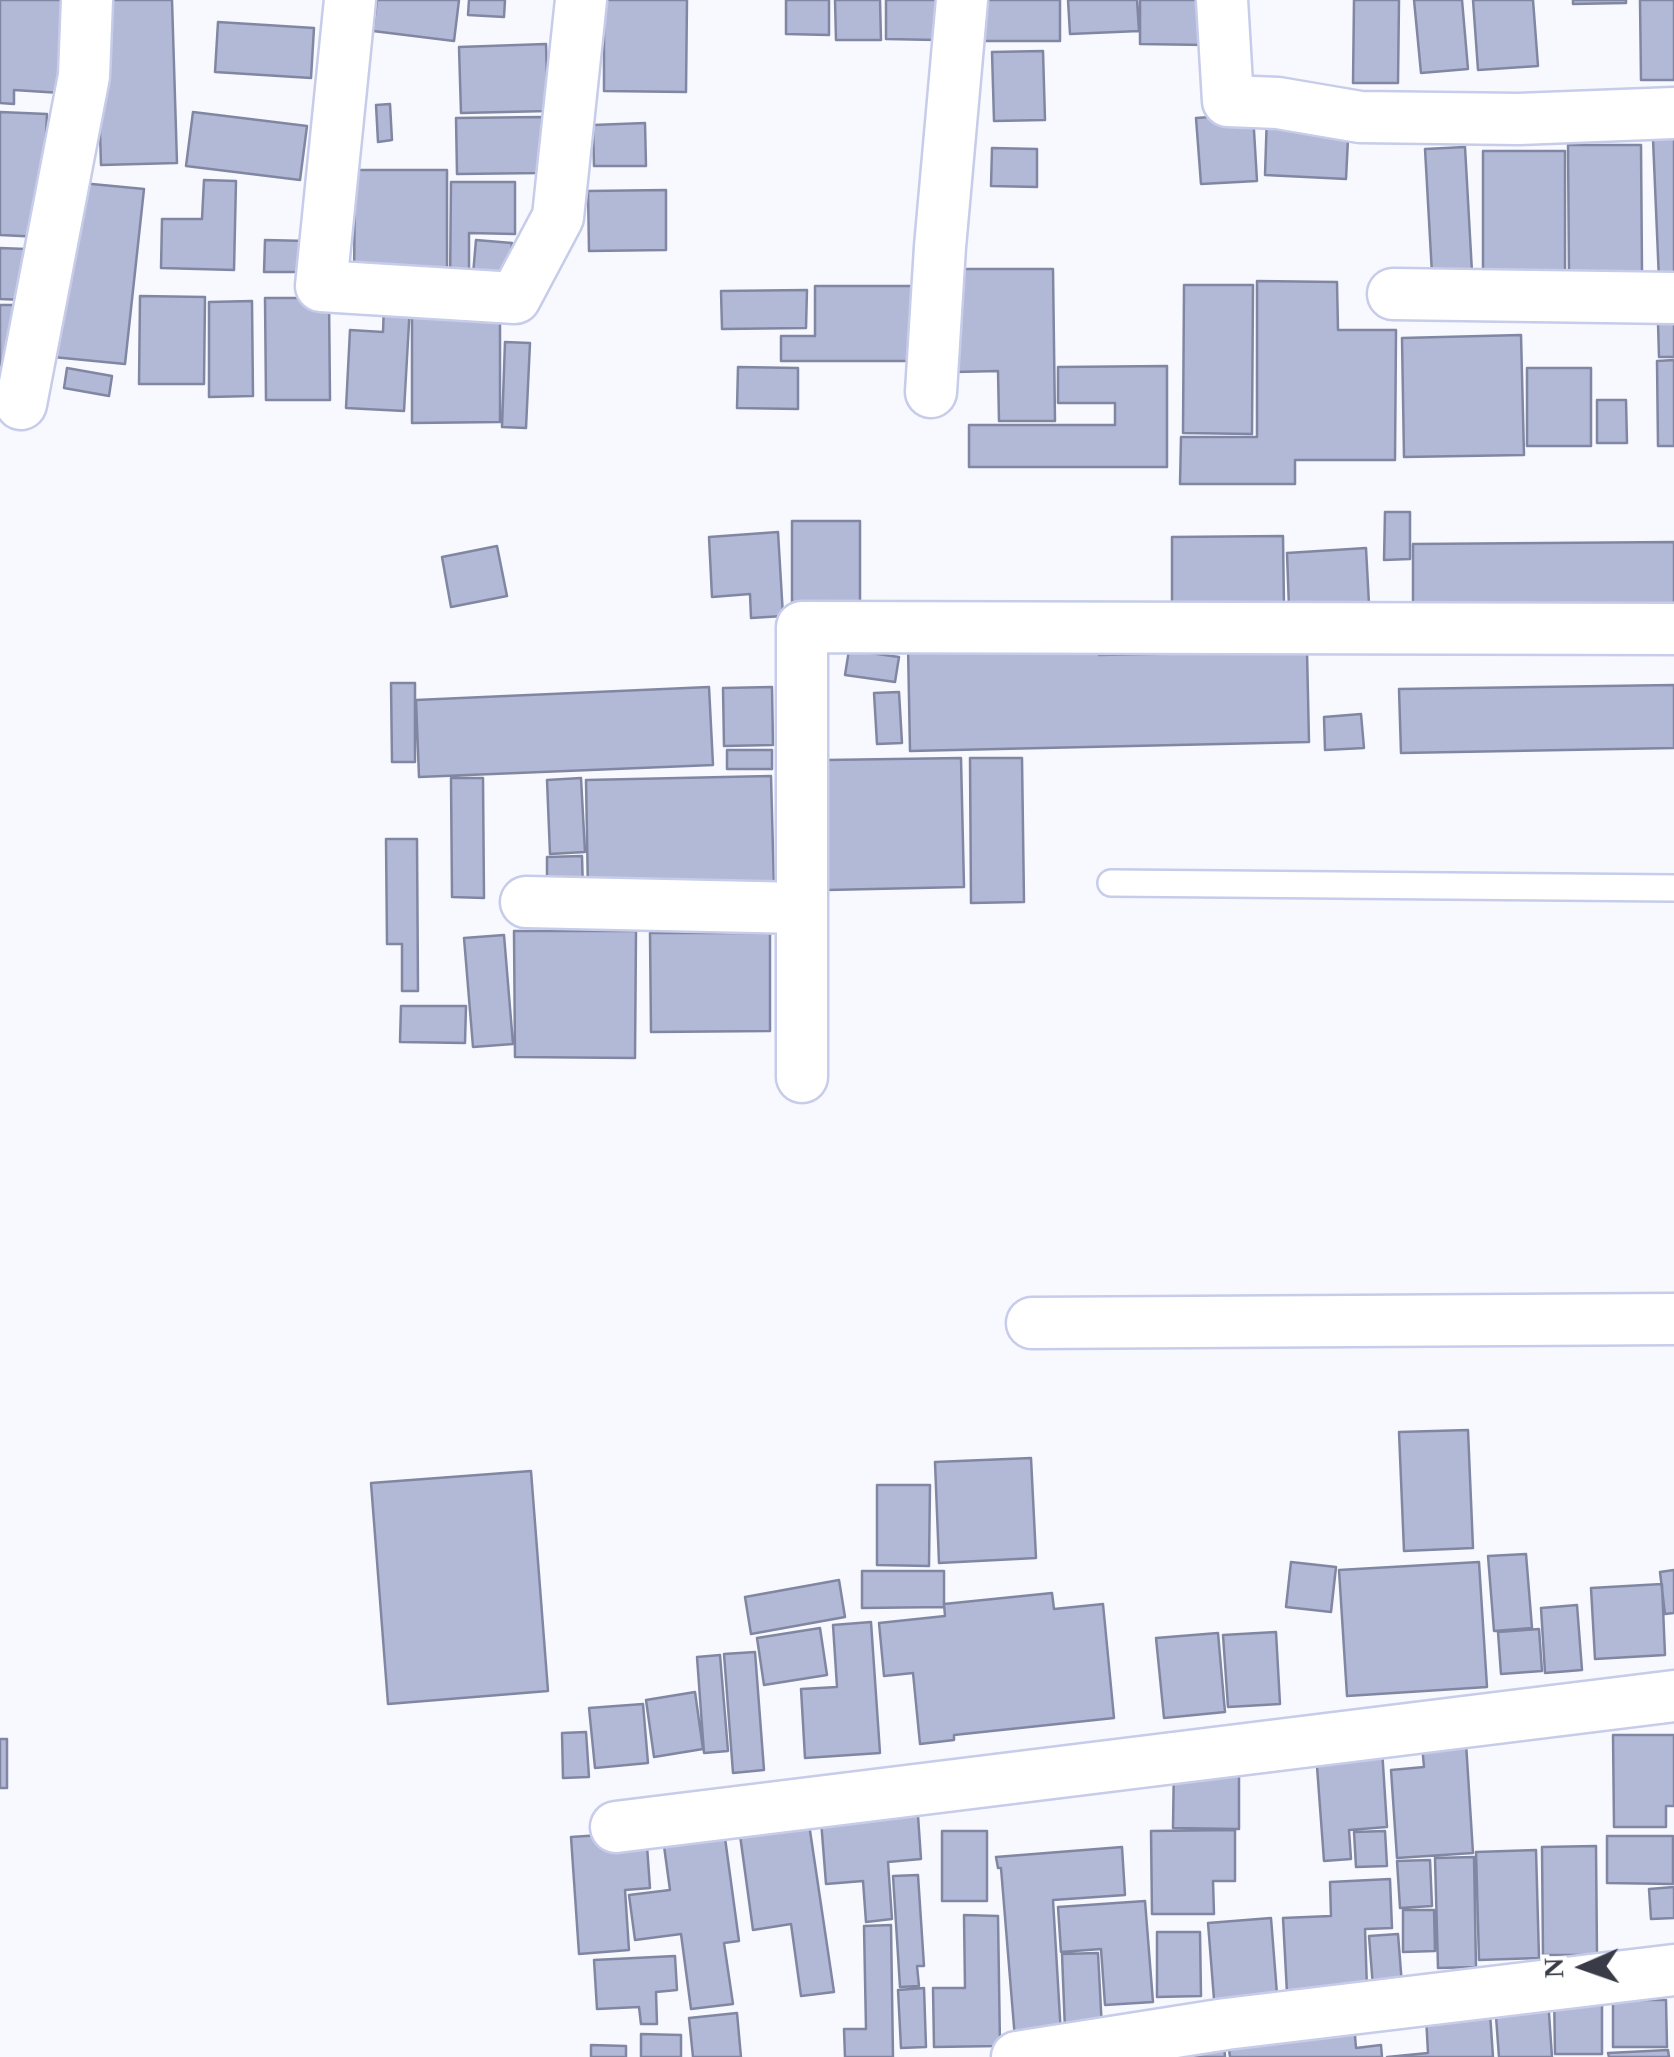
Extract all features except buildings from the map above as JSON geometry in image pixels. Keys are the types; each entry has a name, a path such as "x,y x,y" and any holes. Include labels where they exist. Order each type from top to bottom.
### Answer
{"street":[{"path":"20,404 84,76 87,0"},
{"path":"350,0 322,286 515,298 558,217 580,0"},
{"path":"932,392 940,247 962,0"},
{"path":"1222,0 1228,101 1278,103 1360,117 1519,120 1674,112"},
{"path":"1393,294 1674,298"},
{"path":"802,1078 802,627 1674,628"},
{"path":"526,902 801,908"},
{"path":"1032,1323 1674,1319"},
{"path":"616,1828 1674,1696"},
{"path":"1018,2057 1226,2024 1674,1970"}],"lane":[{"path":"1111,883 1674,888"}]}
